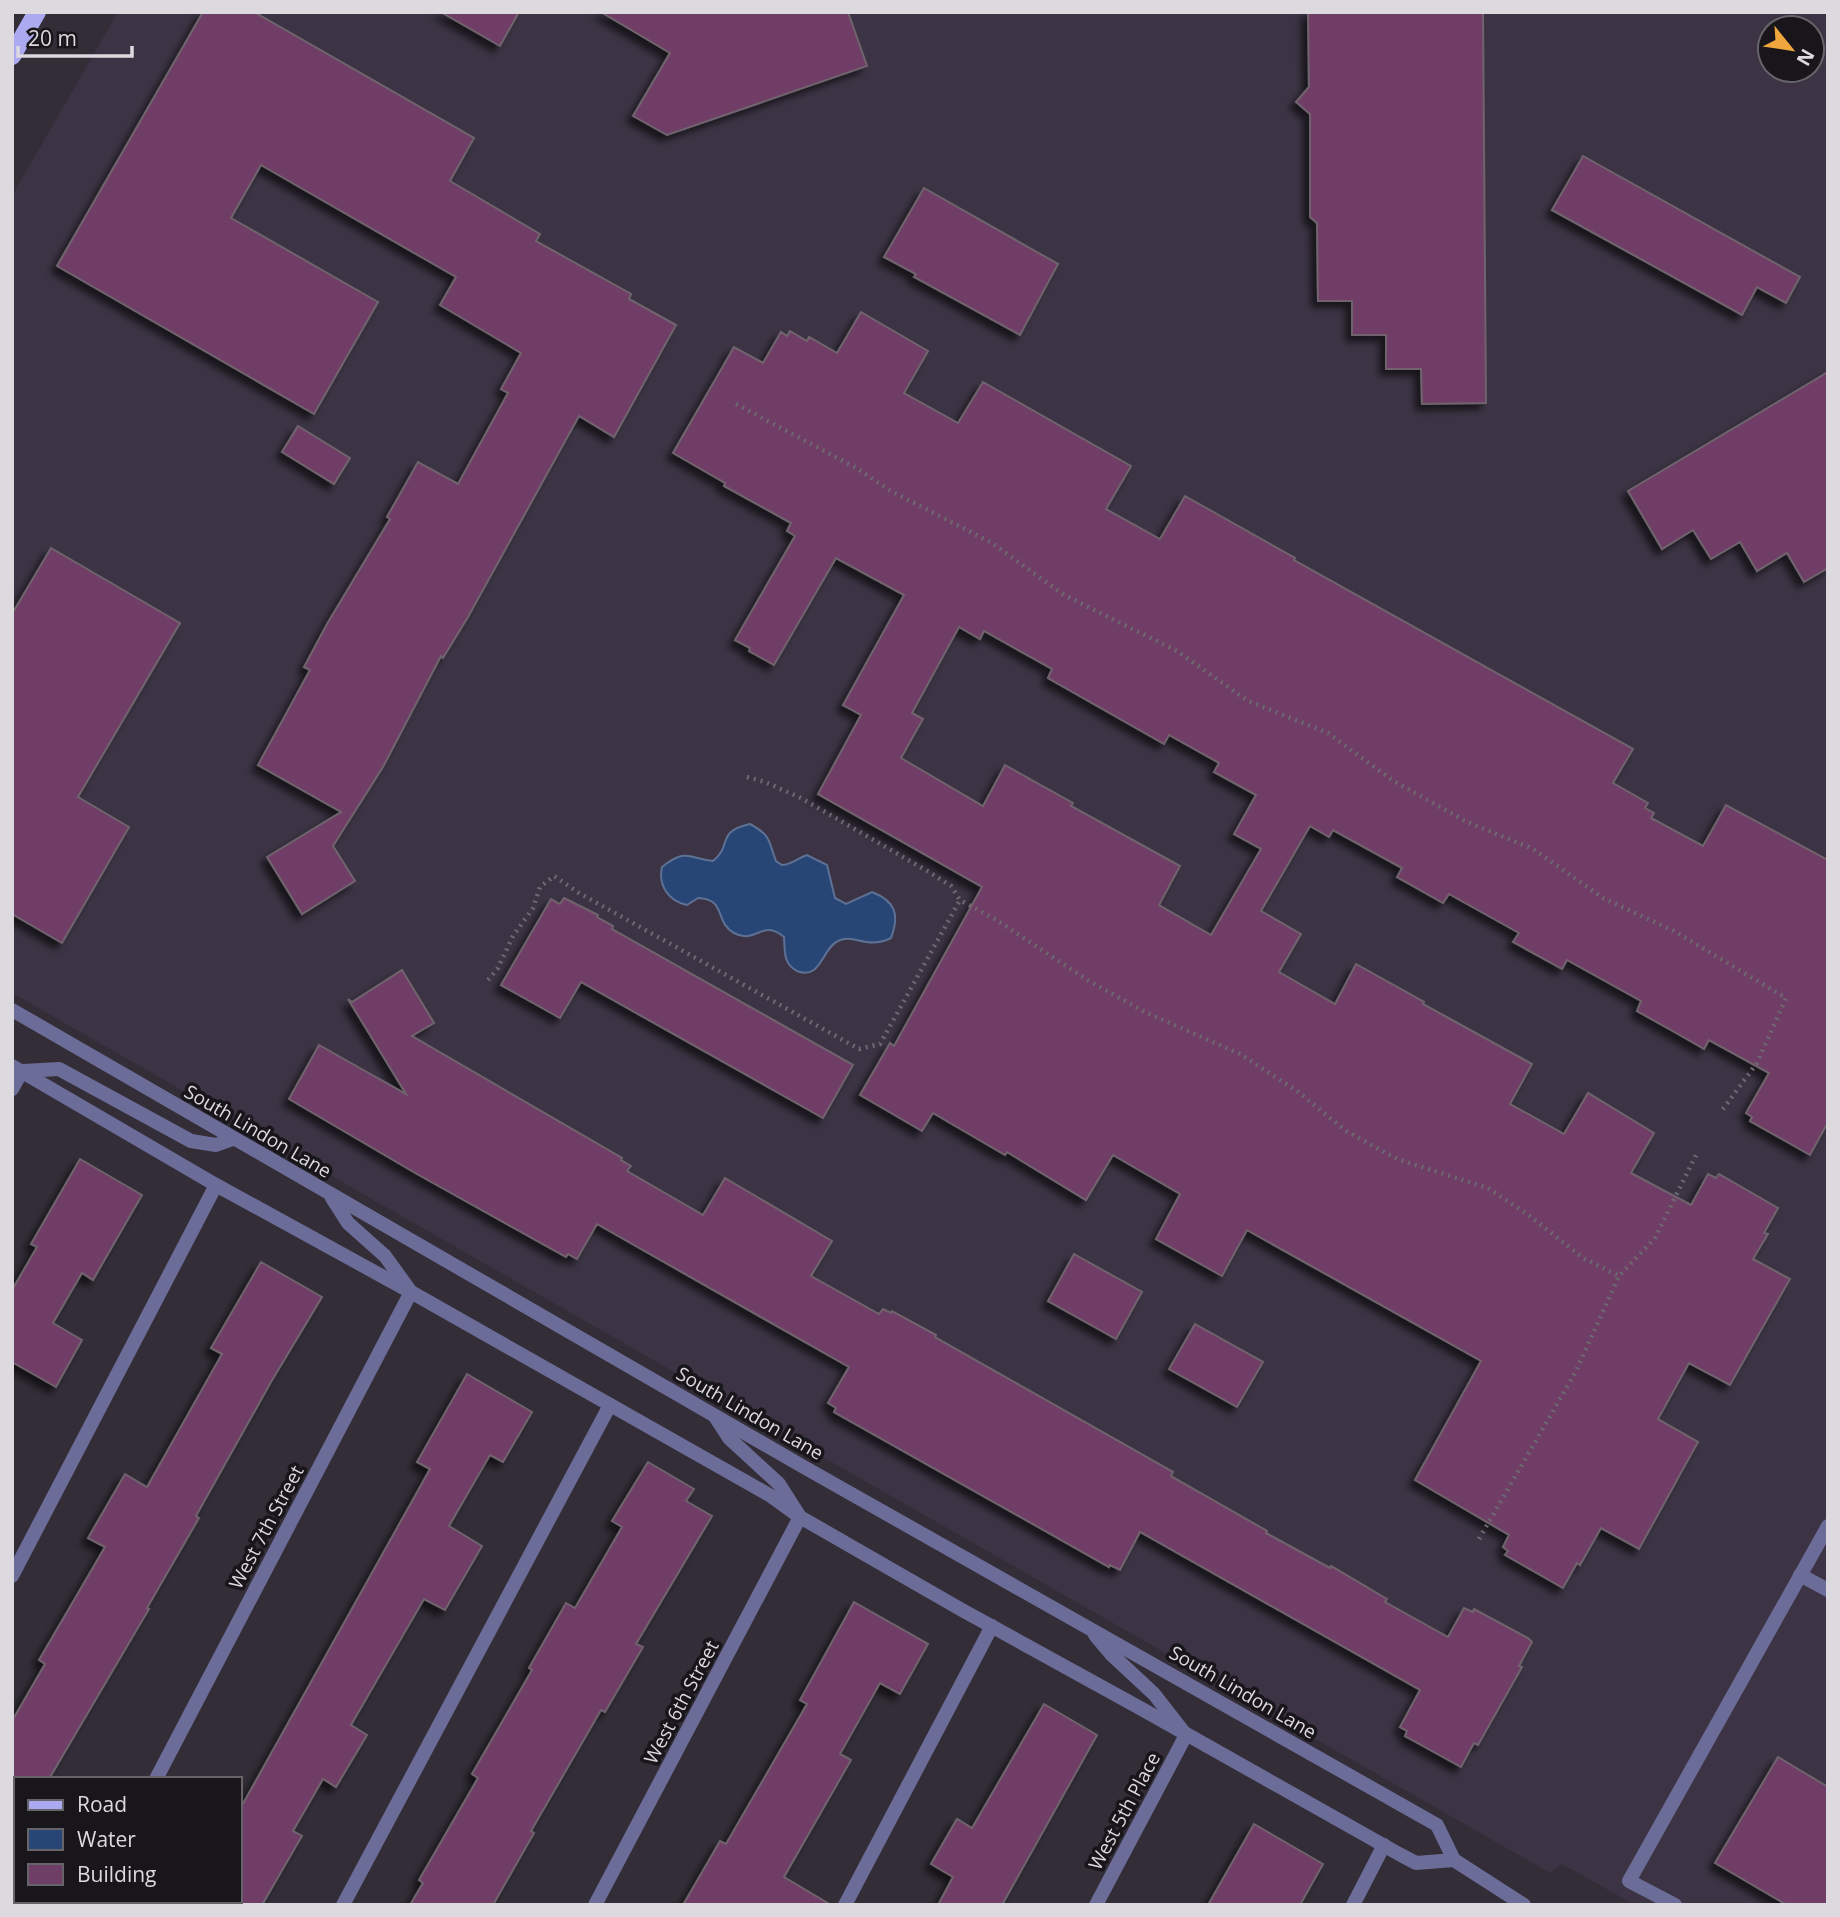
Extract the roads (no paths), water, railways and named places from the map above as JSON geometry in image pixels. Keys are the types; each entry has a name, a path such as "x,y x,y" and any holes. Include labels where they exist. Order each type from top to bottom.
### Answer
{"main road":[{"path":"12,56 37,12"}],"street":[{"name":"South Lindon Lane","path":"12,1010 330,1196 1437,1825 1454,1860"},
{"path":"17,1068 59,1069 191,1141 216,1145 233,1139"},
{"path":"12,1089 17,1068"},
{"path":"17,1068 216,1185 411,1292 771,1496 800,1517 1384,1846 1416,1863 1454,1860 1524,1905"},
{"path":"12,1576 216,1185"},
{"path":"330,1196 348,1223 385,1256 411,1292"},
{"name":"West 7th Street","path":"157,1777 411,1292"},
{"path":"343,1905 610,1405"},
{"path":"714,1415 729,1438 779,1484 800,1517"},
{"name":"West 6th Street","path":"596,1905 800,1517"},
{"path":"1675,1905 1629,1881 1828,1526"},
{"path":"1800,1575 1828,1590"},
{"path":"845,1905 992,1626"},
{"path":"1088,1627 1111,1654 1154,1694 1186,1735"},
{"name":"West 5th Place","path":"1096,1905 1186,1735"},
{"path":"1353,1905 1384,1846"}],"water":[{"path":"750,824 766,836 776,861 782,865 807,855 827,865 835,898 846,904 872,892 886,900 894,909 895,915 891,938 874,942 850,939 838,941 816,968 805,973 789,965 784,937 776,932 770,930 742,936 728,928 713,902 698,898 687,905 670,896 663,886 662,867 682,856 713,861 732,831"}]}
